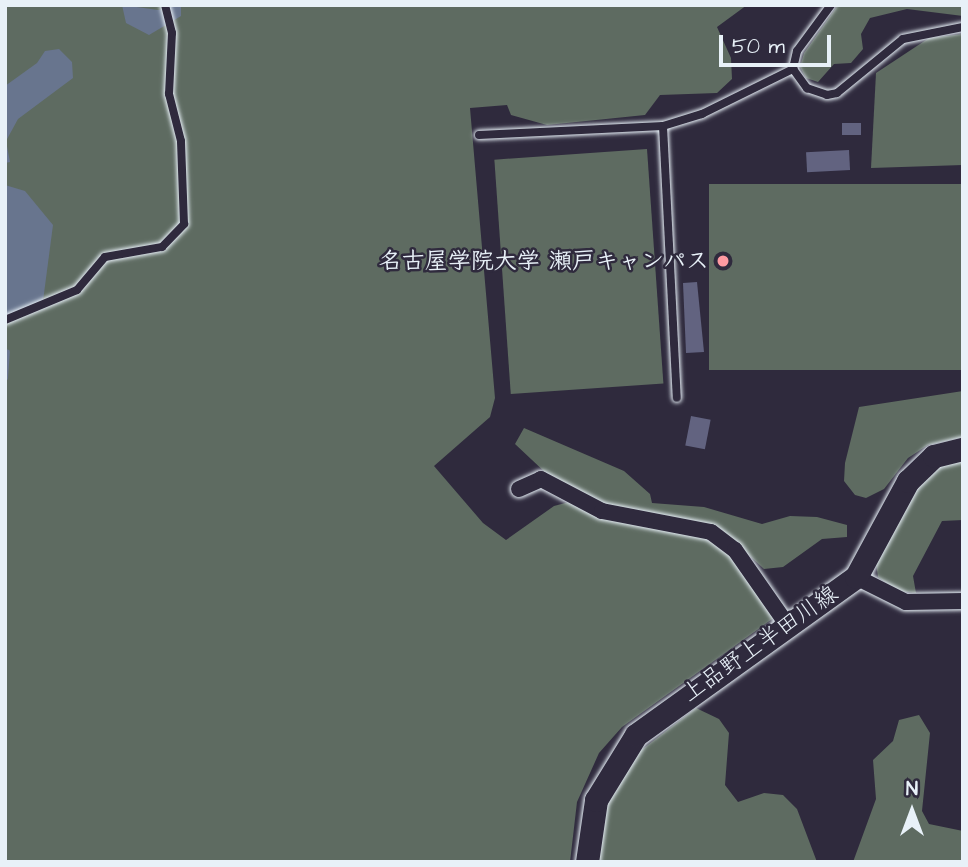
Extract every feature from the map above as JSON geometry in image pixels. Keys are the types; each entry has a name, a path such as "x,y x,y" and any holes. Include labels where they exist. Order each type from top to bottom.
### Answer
{"street":[{"name":"上品野上半田川線","path":"587,862 596,800 636,734 856,577 920,466 963,449"},
{"path":"519,489 541,479 602,512 711,532 735,550 788,626"},
{"path":"856,577 906,602 963,601"}],"lane":[{"path":"5,320 77,290 105,257 162,247 184,224 181,141 169,94 172,33 164,5"},
{"path":"831,5 797,51 793,69 807,88 837,93 903,39 963,26"},
{"path":"479,135 663,126 702,114 793,69"},
{"path":"663,126 677,398"}],"green space":[{"path":"5,5 747,5 717,27 731,58 732,79 717,93 660,95 645,115 547,125 511,115 507,105 470,108 495,398 490,417 434,466 483,523 506,540 554,506 569,502 628,524 705,536 729,553 775,617 622,727 599,753 577,802 570,862 5,862"},
{"path":"838,5 963,5 963,16 907,9 870,18 861,34 863,49 851,63 834,64 818,82 806,78 800,67 804,53"},
{"path":"963,34 963,165 871,168 876,73 929,38"},
{"path":"647,149 663,383 511,394 494,160"},
{"path":"709,184 963,184 963,370 709,370"},
{"path":"963,391 963,437 928,445 908,458 884,489 866,498 855,495 844,481 845,463 859,407"},
{"path":"524,428 624,471 650,494 652,503 704,507 762,524 790,516 817,517 847,525 847,537 822,539 783,567 764,569 730,538 605,507 548,475 515,444"},
{"path":"963,458 963,520 942,521 913,576 916,593 898,591 878,577 875,557 916,485 933,468"},
{"path":"696,708 719,719 729,733 725,785 738,802 764,793 783,795 797,809 817,862 596,862 606,803 621,775 640,751"},
{"path":"919,715 930,733 922,811 929,824 963,831 963,862 853,862 876,799 873,760 893,741 899,720"}],"water":[{"path":"122,5 158,10 181,5 181,16 149,35 126,23"},
{"path":"59,49 72,62 73,78 18,119 6,141 10,162 5,163 5,86 37,63 45,51"},
{"path":"5,185 25,191 53,225 43,301 5,318"}],"building":[{"path":"842,123 861,123 861,135 842,135"},
{"path":"849,150 850,170 807,172 806,152"},
{"path":"697,282 704,352 686,353 683,283"},
{"path":"691,416 711,420 705,449 685,445"}],"waterway":[{"path":"5,378 7,352"}],"place":[{"name":"名古屋学院大学 瀬戸キャンパス","path":"723,261"}]}
